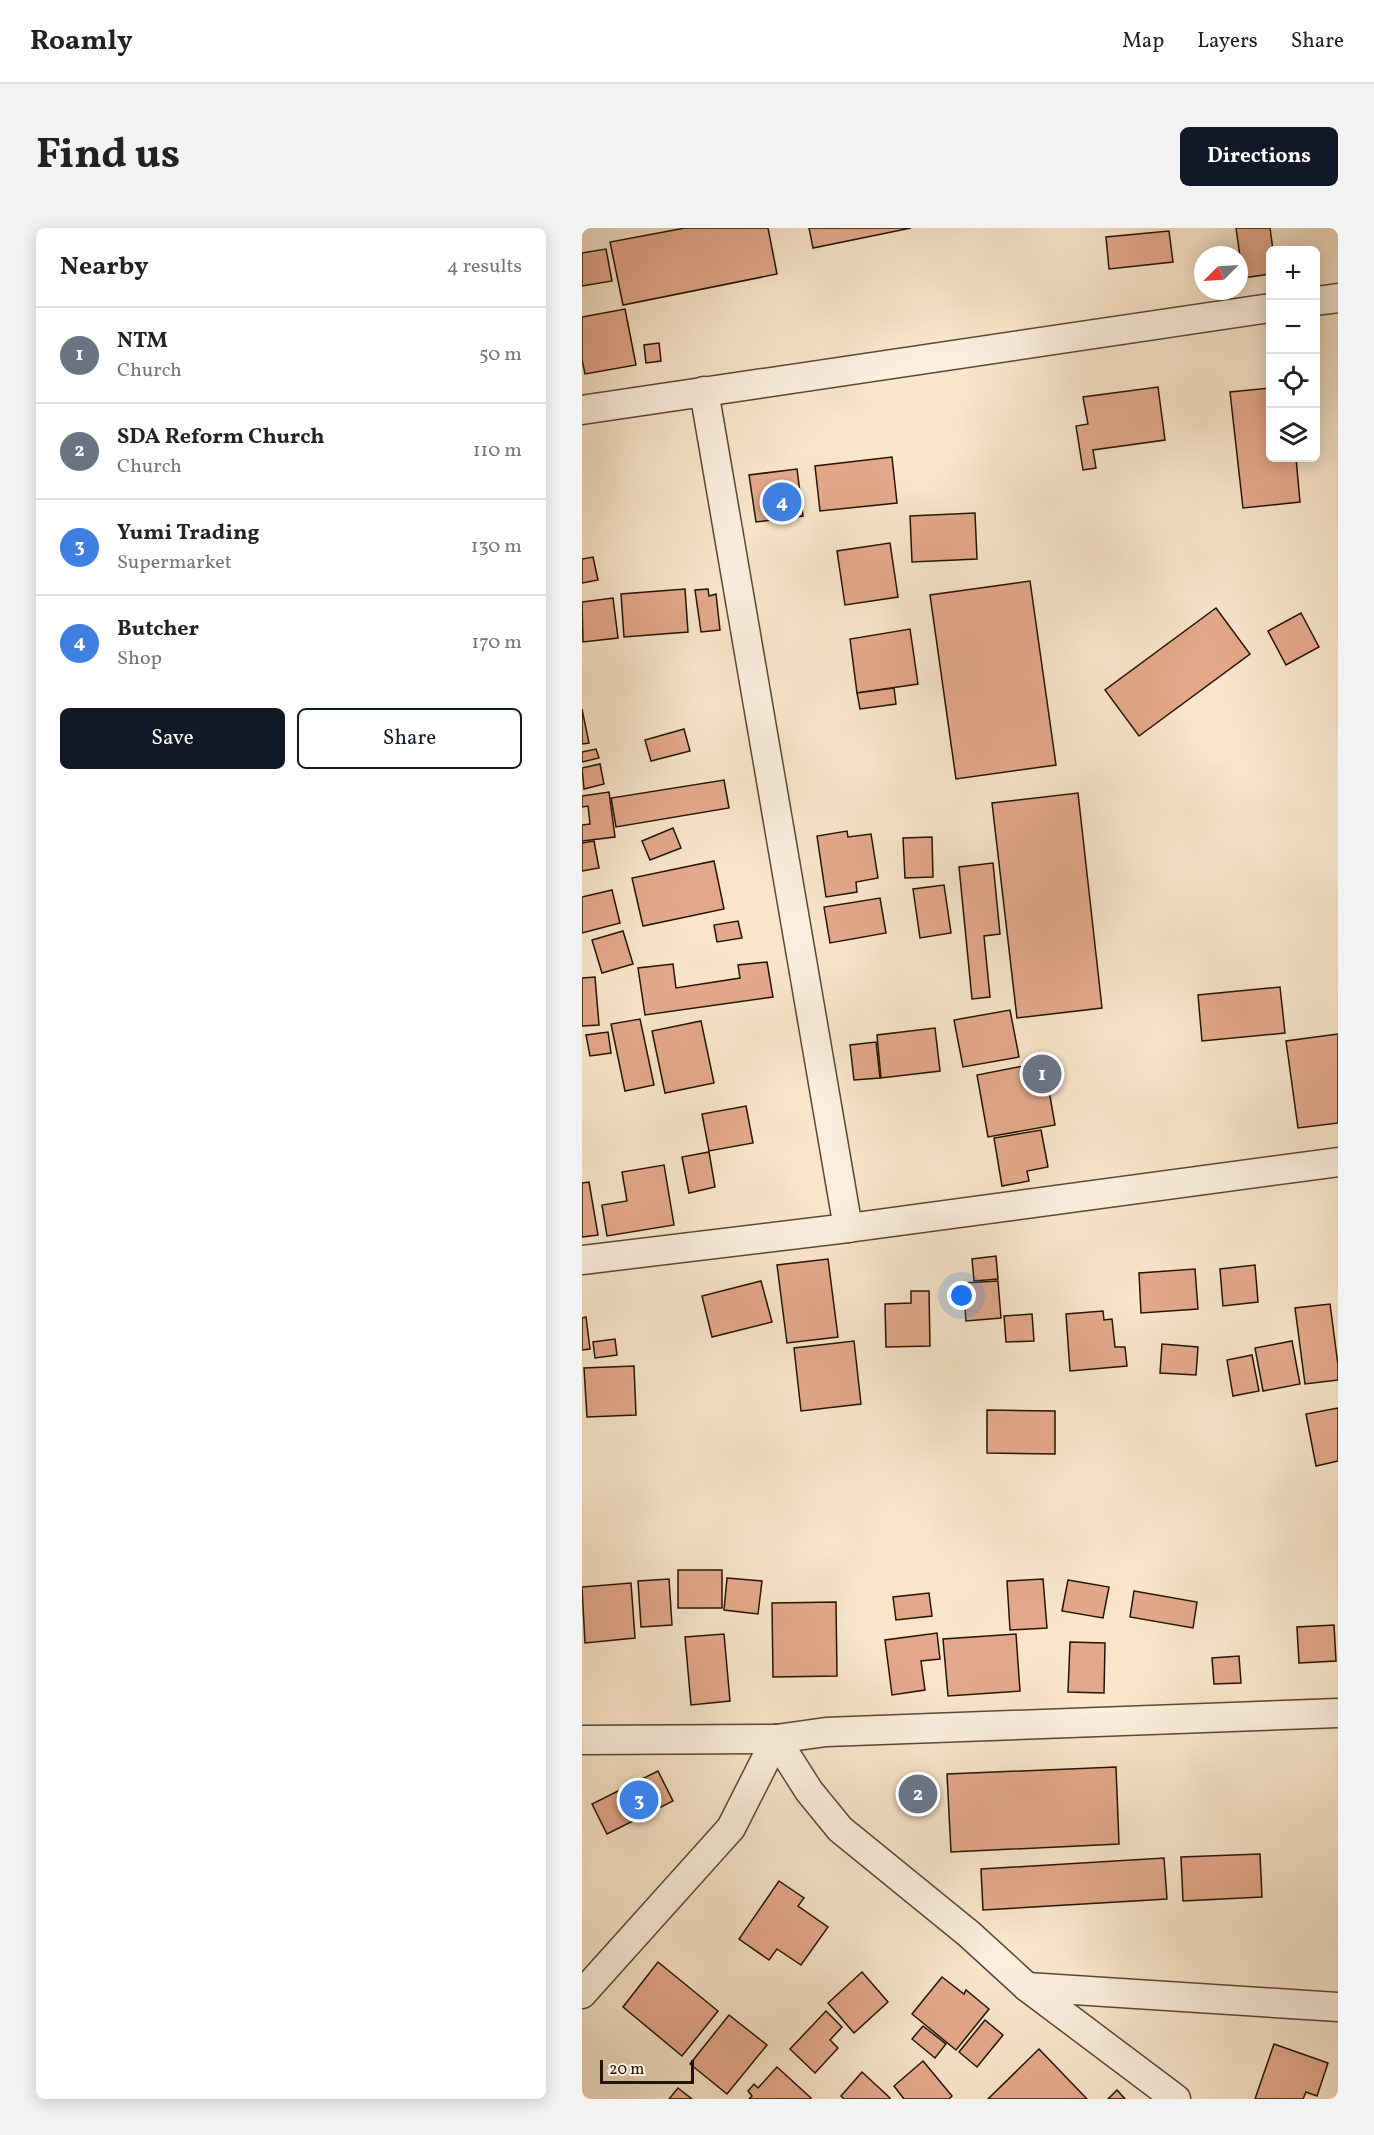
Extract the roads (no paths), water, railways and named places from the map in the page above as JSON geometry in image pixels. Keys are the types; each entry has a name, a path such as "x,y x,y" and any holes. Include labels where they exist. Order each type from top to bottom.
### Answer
{"street":[{"path":"1320,300 1338,298"},
{"path":"582,410 1266,309"},
{"path":"704,391 848,1228"},
{"path":"582,1260 848,1228 1338,1162"},
{"path":"582,1740 776,1738 826,1732 1338,1713"},
{"path":"776,1738 809,1791 840,1829 969,1934 1027,1987 1176,2099"},
{"path":"582,1994 731,1828 776,1738"},
{"path":"1027,1987 1338,2007"}],"place":[{"name":"Butcher","path":"782,502"},
{"name":"NTM","path":"1042,1074"},
{"name":"SDA Reform Church","path":"918,1794"},
{"name":"Yumi Trading","path":"639,1800"}]}
